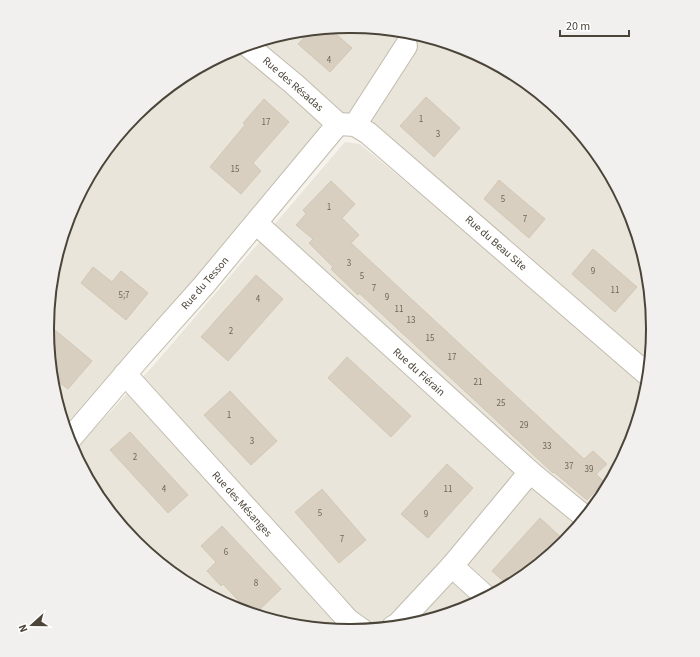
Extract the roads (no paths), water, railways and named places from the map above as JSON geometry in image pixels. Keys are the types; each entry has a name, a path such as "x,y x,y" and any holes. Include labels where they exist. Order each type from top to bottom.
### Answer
{"street":[{"name":"Rue du Tesson","path":"74,434 256,223 346,125 406,46"},
{"name":"Rue des Résadas","path":"253,50 346,125"},
{"name":"Rue du Beau Site","path":"346,125 374,138 642,370"},
{"name":"Rue du Fiérain","path":"256,223 530,472 580,513"},
{"name":"Rue des Mésanges","path":"125,374 348,620 353,624"},
{"path":"403,619 452,566 530,472"},
{"path":"452,566 482,593"}]}
